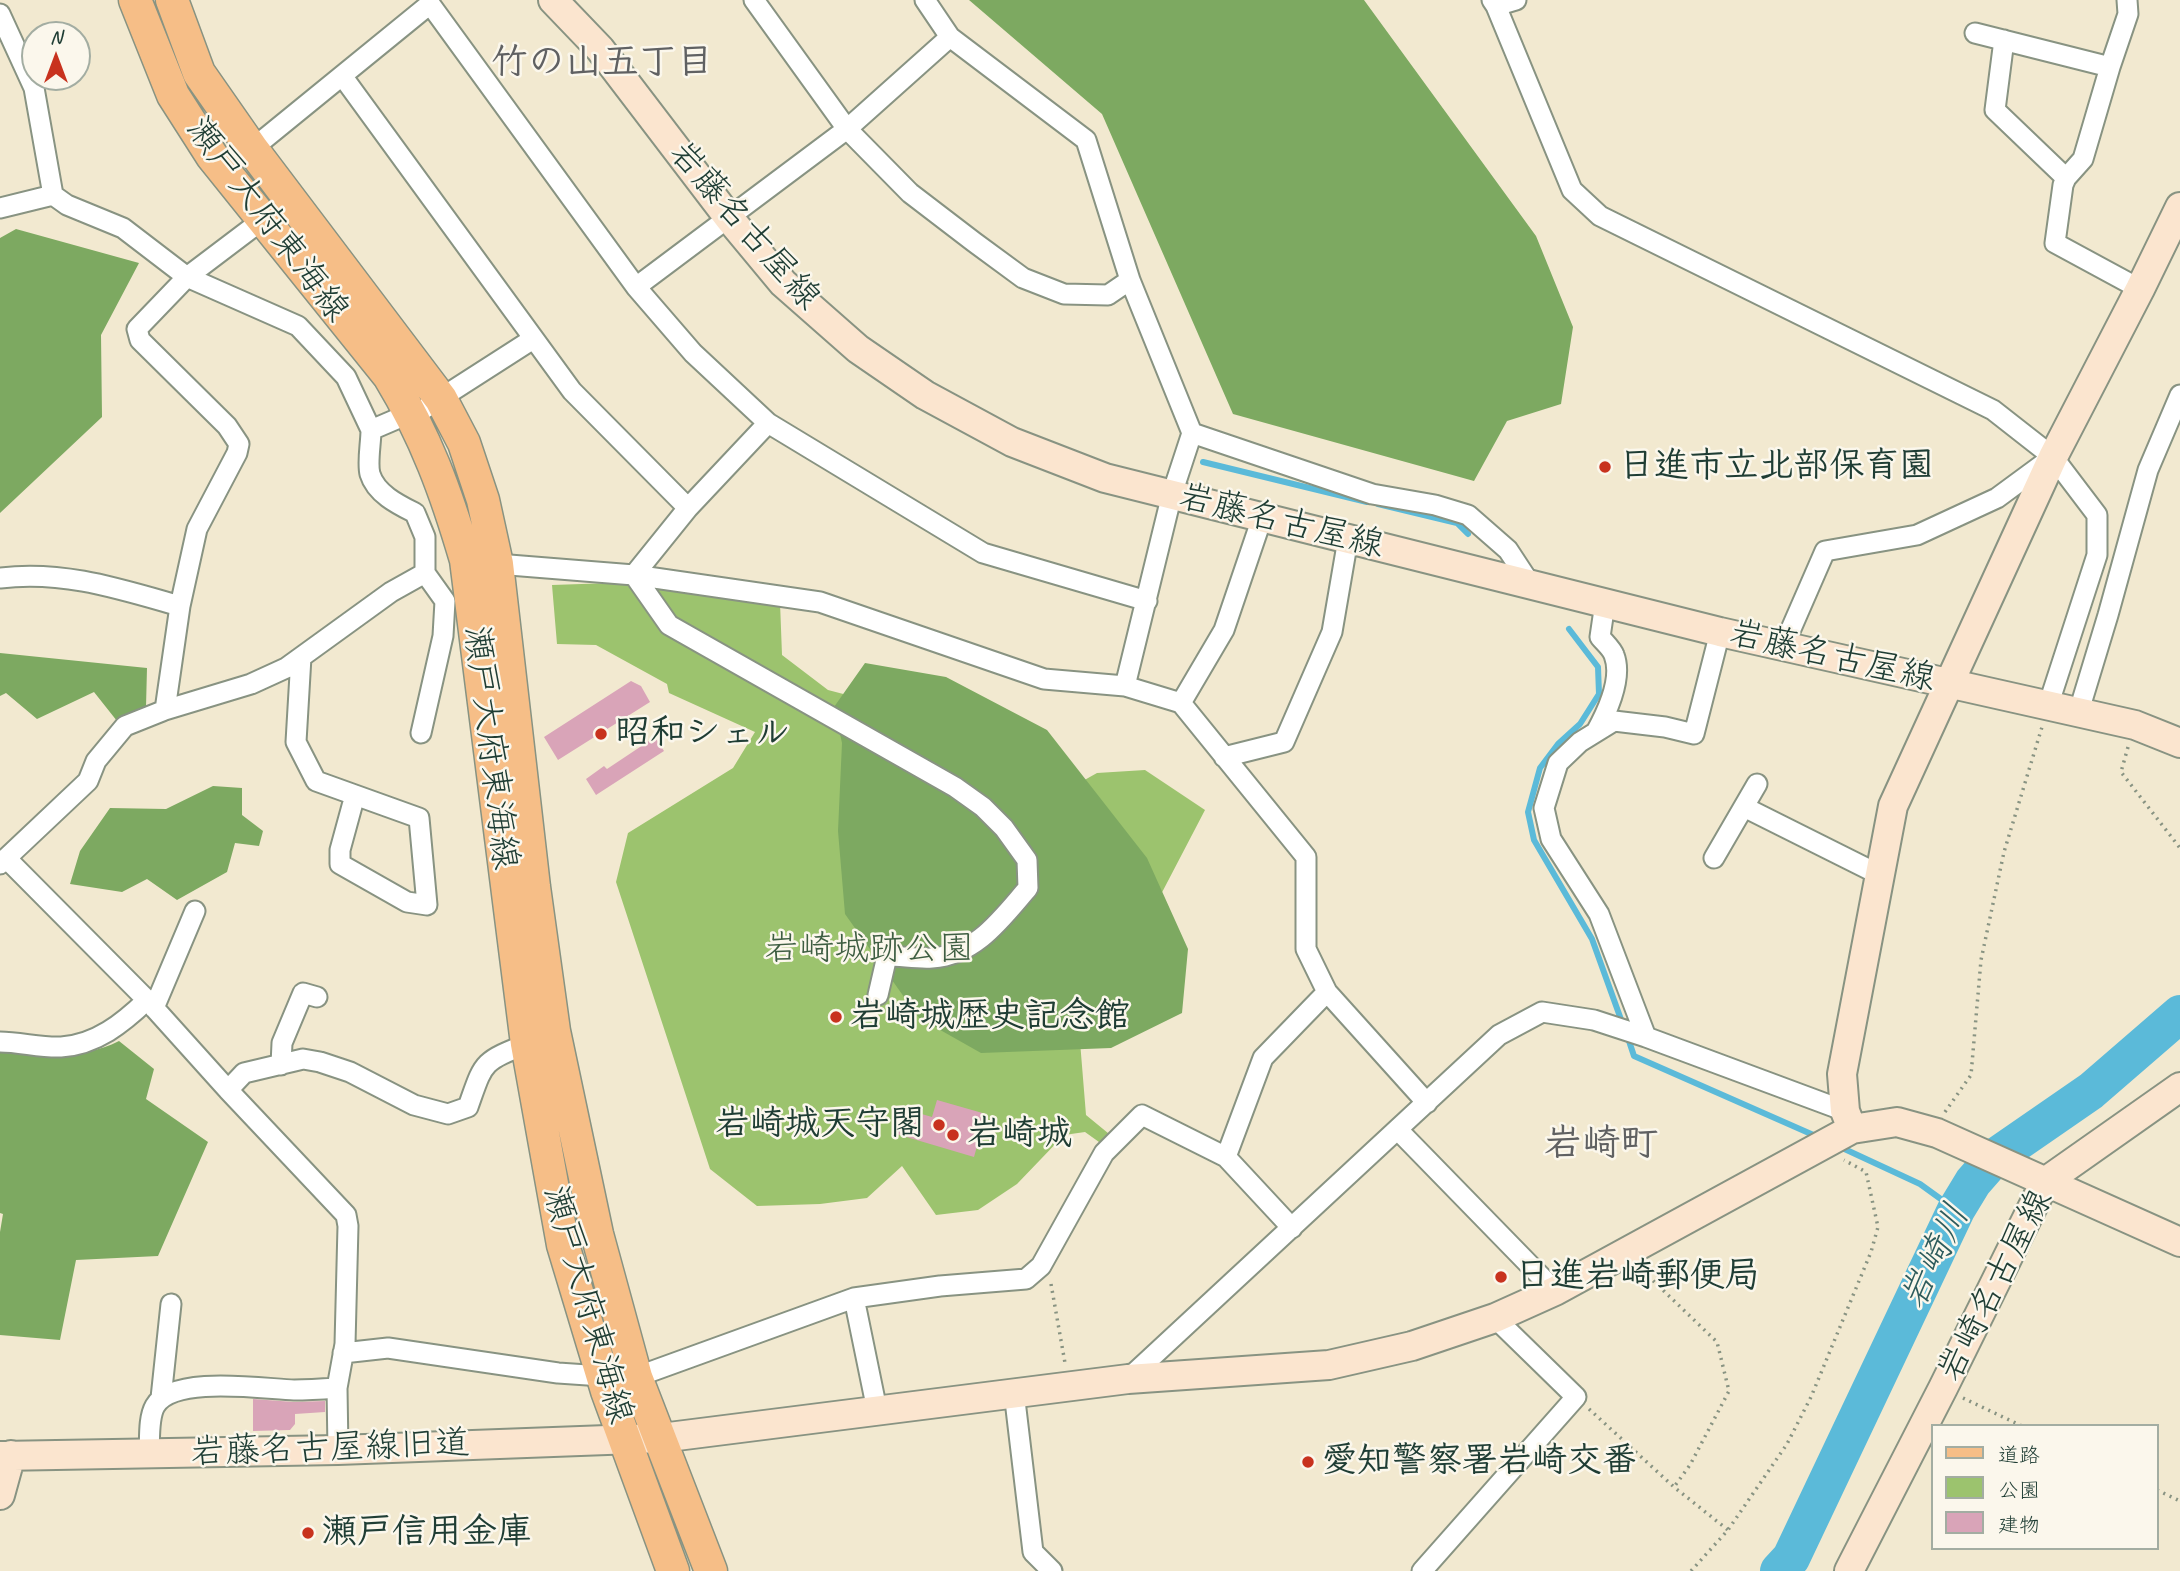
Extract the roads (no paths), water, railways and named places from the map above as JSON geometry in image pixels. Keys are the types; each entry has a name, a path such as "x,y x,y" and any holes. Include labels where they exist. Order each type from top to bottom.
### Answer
{"main road":[{"name":"瀬戸大府東海線","path":"135,0 173,94 212,156 261,221 389,376 413,416 452,511 466,560 527,1044 563,1245 602,1376 673,1571"},
{"name":"瀬戸大府東海線","path":"172,0 200,73 252,149 440,399 464,443 483,500 497,564 534,887 554,1031 597,1234 635,1377 711,1571"}],"street":[{"name":"岩藤名古屋線","path":"553,0 600,49 729,218 783,283 858,349 925,395 1012,442 1105,478 1720,632 2135,725 2180,743"},
{"path":"754,0 848,129 910,192 1023,278 1064,294 1108,295 1130,280"},
{"path":"925,0 950,37 1086,140 1130,280 1192,433 1172,495 1125,686"},
{"path":"1516,0 1494,3 1572,190 1600,216 1993,410 2053,457 2098,515 2098,555 2048,706"},
{"path":"2127,0 2128,15 2083,159 2066,178 2055,243 2140,289"},
{"path":"252,149 430,4 636,287 693,353 768,423 983,553 1147,601"},
{"path":"0,14 34,88 54,195 67,205 123,228 187,277 298,326 346,377 371,430 370,474 382,492 398,505 415,513 425,537 425,573 445,601 443,636 421,733"},
{"path":"1975,33 2110,67"},
{"path":"636,287 848,129 950,37"},
{"path":"2004,40 1994,110 2066,178"},
{"path":"343,77 572,391 688,508"},
{"path":"0,208 54,195"},
{"path":"1128,1379 1499,1035 1542,1012 1594,1020 1640,1035 1837,1134 1842,1074 1893,806 2053,457 2180,207"},
{"path":"164,710 180,606 197,529 237,453 239,444 227,426 140,340 137,329 187,277 261,221"},
{"path":"371,430 399,418 413,416 533,339"},
{"path":"2078,714 2148,470 2180,395"},
{"path":"634,575 688,508 768,423"},
{"path":"1192,433 1372,494 1435,505 1468,515 1508,550 1531,585"},
{"path":"1784,645 1825,551 1917,535 1997,498 2053,457"},
{"path":"1181,703 1224,630 1262,518"},
{"path":"1224,757 1284,742 1332,632 1349,539"},
{"path":"497,564 634,575 820,602 1044,679 1125,686 1181,703 1306,857 1306,948 1327,992 1427,1103"},
{"path":"338,1450 337,1388 343,1353 348,1226 346,1215 151,1004 3,861 88,781 96,761 125,726 164,710 251,684 286,668 391,592 425,573"},
{"path":"0,578 29,575 89,580 180,606"},
{"path":"634,575 669,625 955,787 983,807 1004,828 1027,860 1028,888 991,929 970,947 934,958 887,956 878,995"},
{"path":"1596,732 1609,706 1616,679 1614,655 1600,637 1605,603"},
{"path":"1640,1035 1598,914 1551,839 1544,808 1558,763 1580,742 1614,721 1665,727 1694,734 1720,632"},
{"path":"301,657 296,742 316,781 355,795 419,818 427,905 407,902 340,863 340,850 355,795"},
{"path":"1714,858 1757,784"},
{"path":"1744,807 1880,875"},
{"path":"0,1042 61,1047 94,1040 151,1004 195,911"},
{"path":"1226,1157 1263,1058 1327,992"},
{"path":"281,1065 282,1043 303,993 317,997"},
{"path":"228,1090 244,1073 303,1059 350,1072 414,1105 448,1114 468,1107 481,1070 495,1057 527,1044"},
{"name":"岩崎名古屋線","path":"1849,1571 1944,1388 2036,1178 2180,1087"},
{"path":"635,1377 853,1298 940,1286 1026,1279 1041,1266 1104,1153 1142,1115 1226,1157 1292,1228"},
{"name":"岩藤名古屋線旧道","path":"5,1455 338,1450 661,1438 1128,1379 1329,1365 1412,1346 1495,1318 1625,1253 1837,1134 1897,1122 1935,1132 2180,1242"},
{"path":"1398,1130 1555,1290"},
{"path":"853,1298 877,1410"},
{"path":"149,1454 153,1409 161,1398 172,1304"},
{"path":"1422,1571 1576,1397 1495,1318"},
{"path":"343,1353 388,1348 558,1373 602,1376"},
{"path":"161,1398 182,1390 213,1386 298,1390 337,1388"},
{"path":"1014,1392 1033,1552 1052,1571"},
{"path":"0,1495 5,1455"}],"waterway":[{"path":"1203,462 1367,502"},
{"path":"1378,504 1457,523 1468,534"},
{"path":"1569,629 1598,667 1599,694 1580,724 1558,744 1540,768 1528,812 1534,840 1592,939 1623,1025"},
{"name":"岩崎川","path":"1779,1571 1791,1558 1956,1210 1973,1182 1994,1158 2091,1091 2180,1014"},
{"path":"1627,1035 1634,1056 1818,1137"},
{"path":"1838,1146 1920,1184 1956,1210"}],"place":[{"name":"日進市立北部保育園","path":"1605,467"},
{"name":"昭和シェル","path":"601,734"},
{"name":"岩崎城歴史記念館","path":"836,1017"},
{"name":"岩崎城天守閣","path":"939,1125"},
{"name":"岩崎城","path":"953,1135"},
{"name":"日進岩崎郵便局","path":"1501,1277"},
{"name":"愛知警察署岩崎交番","path":"1308,1462"},
{"name":"瀬戸信用金庫","path":"308,1533"}],"district":[{"name":"竹の山五丁目","path":"602,63"},
{"name":"岩崎町","path":"1601,1145"}],"park label":[{"name":"岩崎城跡公園","path":"869,950"}]}
